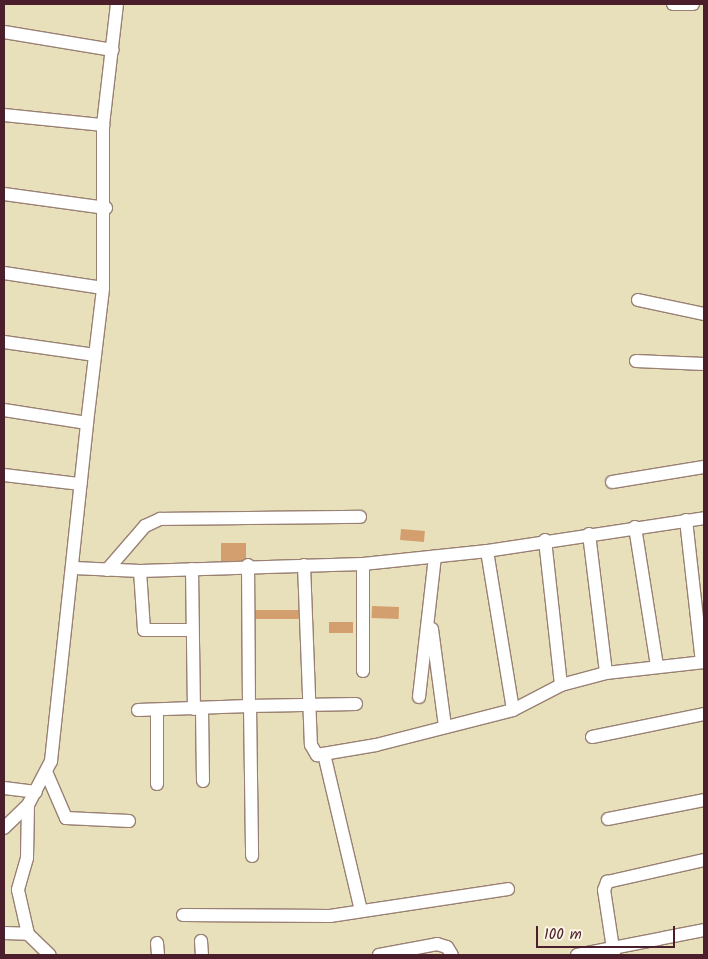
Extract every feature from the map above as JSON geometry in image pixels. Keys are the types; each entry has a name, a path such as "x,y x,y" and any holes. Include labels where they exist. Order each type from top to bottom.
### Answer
{"street":[{"path":"4,828 28,805 47,774 74,568 80,484 103,288 106,208 103,125 117,4"},
{"path":"673,4 693,4"},
{"path":"4,32 113,50"},
{"path":"4,115 103,125"},
{"path":"4,194 106,208"},
{"path":"4,273 103,288"},
{"path":"638,300 704,314"},
{"path":"4,342 95,355"},
{"path":"636,361 704,364"},
{"path":"4,410 87,423"},
{"path":"612,482 704,467"},
{"path":"4,475 80,484"},
{"path":"107,570 145,526 160,520 360,517"},
{"path":"74,568 140,571 248,565 363,564 487,551 544,540 704,518"},
{"path":"304,565 312,749 324,754 512,710 562,685 606,673 703,662 686,520"},
{"path":"635,527 657,666"},
{"path":"589,534 606,673"},
{"path":"544,540 562,685"},
{"path":"487,551 512,710"},
{"path":"420,697 435,557"},
{"path":"363,564 364,671"},
{"path":"248,565 252,856"},
{"path":"192,569 192,630 203,781"},
{"path":"140,571 144,630 192,630"},
{"path":"429,606 445,727"},
{"path":"138,710 356,704"},
{"path":"157,710 157,784"},
{"path":"592,737 704,714"},
{"path":"324,754 362,911"},
{"path":"47,774 66,818 129,821"},
{"path":"4,788 36,792"},
{"path":"608,819 704,800"},
{"path":"28,805 27,858 18,890 28,934 50,955"},
{"path":"614,952 604,890 609,879 704,860"},
{"path":"184,915 307,917 362,911 508,889"},
{"path":"577,955 614,952 704,930"},
{"path":"4,932 28,934"},
{"path":"202,940 202,955"},
{"path":"379,955 413,952 436,944 447,947 452,955"}],"building":[{"path":"401,529 425,531 424,542 400,540"},
{"path":"221,543 246,543 246,562 221,562"},
{"path":"372,606 399,607 399,619 372,618"},
{"path":"252,610 300,610 300,619 252,619"},
{"path":"329,622 353,622 353,633 329,633"}]}
